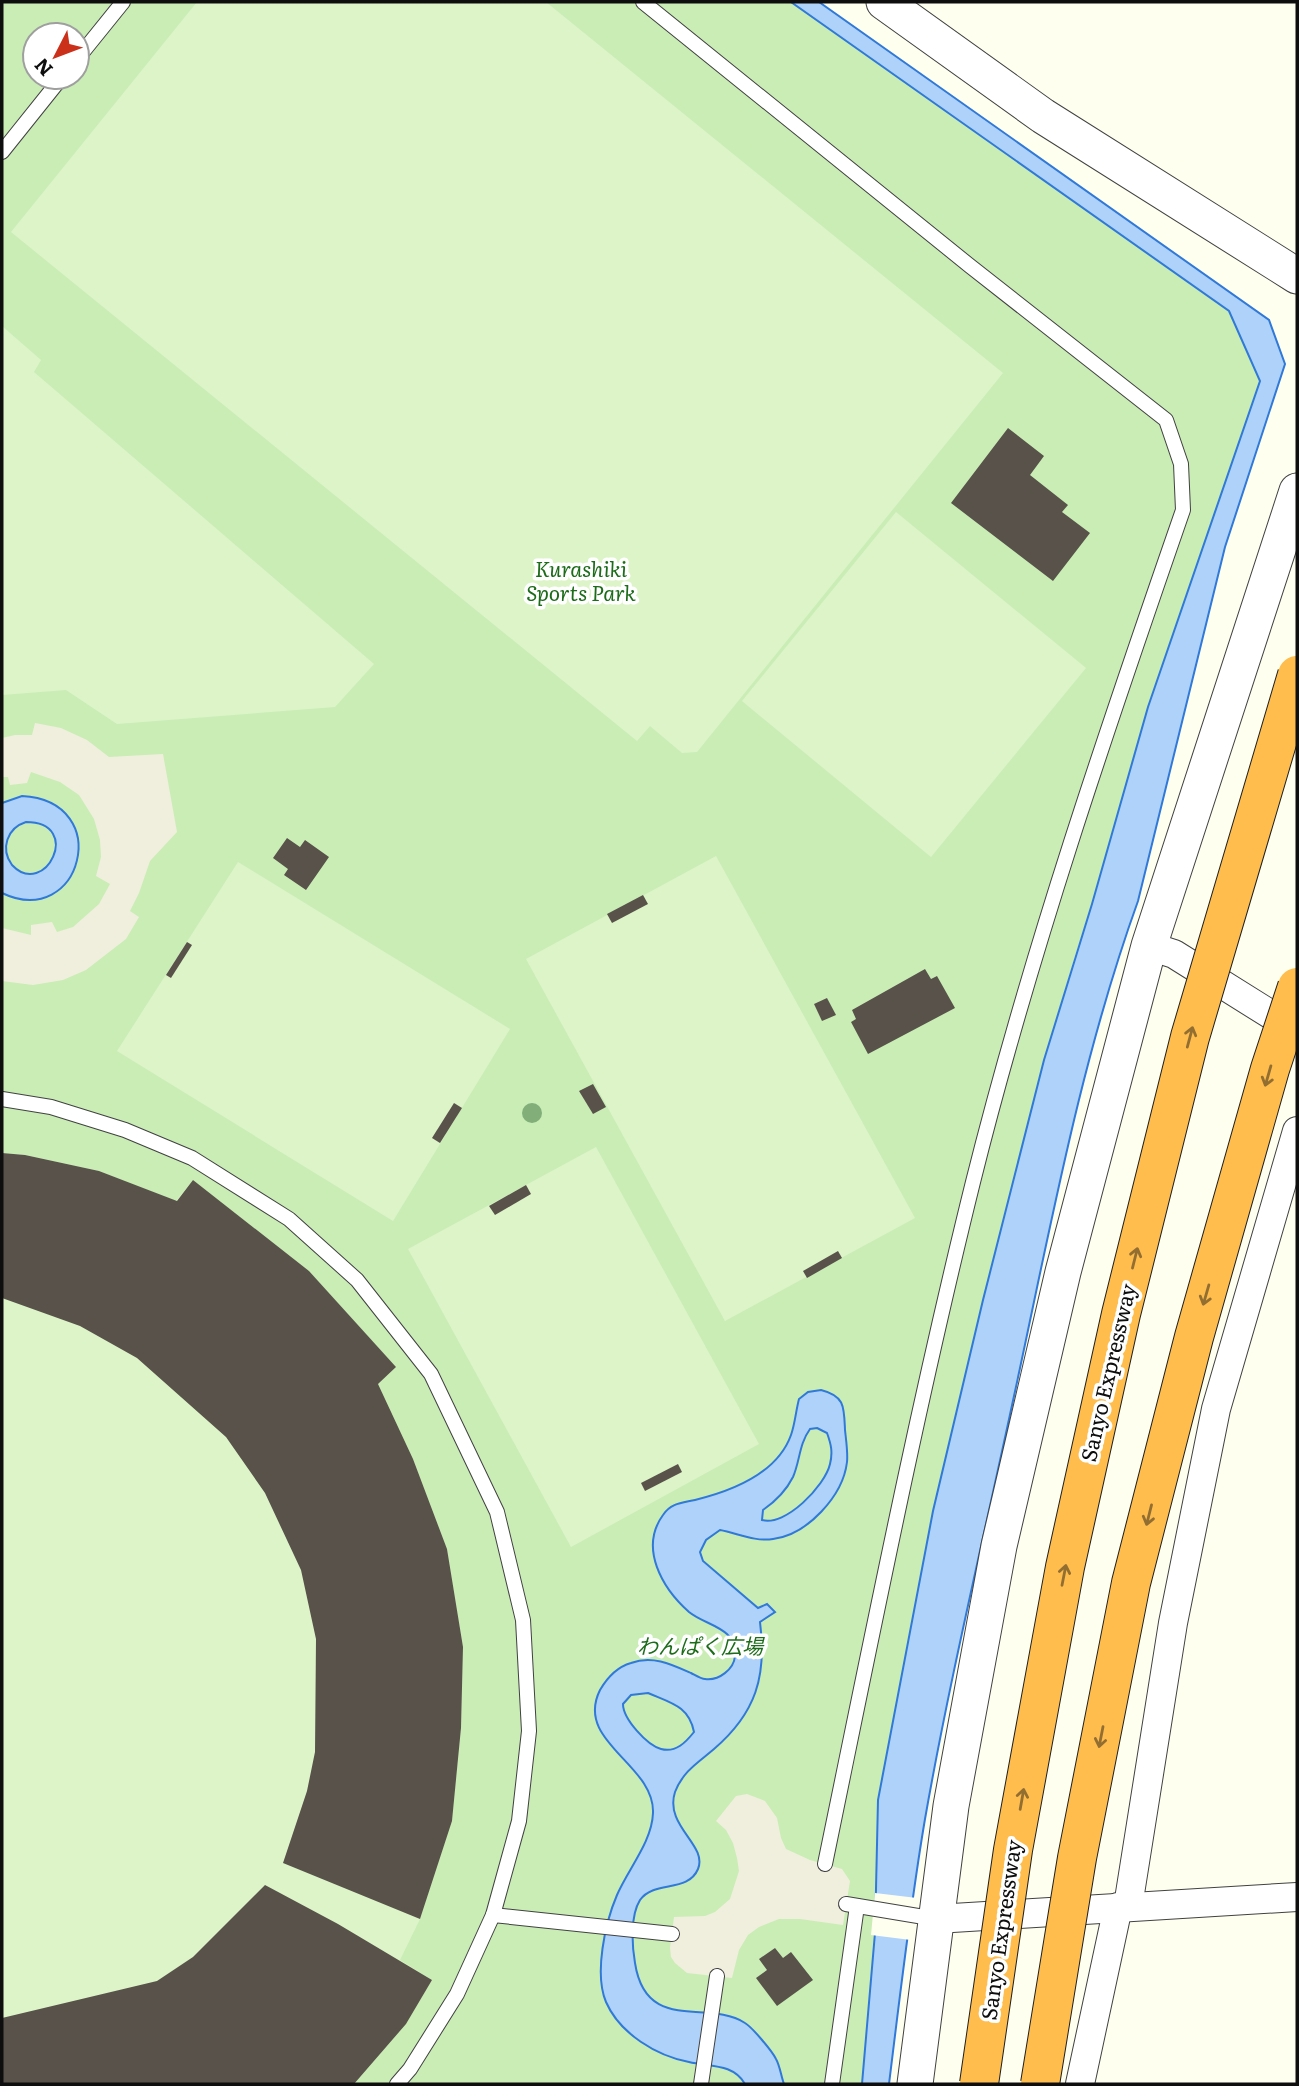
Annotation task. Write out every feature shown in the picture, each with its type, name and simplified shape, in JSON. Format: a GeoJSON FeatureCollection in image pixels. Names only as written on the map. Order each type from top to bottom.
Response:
{"type":"FeatureCollection","features":[{"type":"Feature","properties":{"kind":"highway","name":"Sanyo Expressway"},"geometry":{"type":"LineString","coordinates":[[979,2084],[1013,1850],[1058,1608],[1121,1314],[1190,1037],[1297,675]]}},
{"type":"Feature","properties":{"kind":"highway"},"geometry":{"type":"LineString","coordinates":[[1040,2084],[1077,1858],[1131,1583],[1198,1324],[1270,1069],[1297,988]]}},
{"type":"Feature","properties":{"kind":"street"},"geometry":{"type":"LineString","coordinates":[[884,2],[1043,116],[1297,276]]}},
{"type":"Feature","properties":{"kind":"street"},"geometry":{"type":"LineString","coordinates":[[915,2084],[925,1917],[951,1806],[999,1546],[1063,1272],[1149,946],[1297,491]]}},
{"type":"Feature","properties":{"kind":"street"},"geometry":{"type":"LineString","coordinates":[[1149,946],[1174,954],[1297,1031]]}},
{"type":"Feature","properties":{"kind":"street"},"geometry":{"type":"LineString","coordinates":[[1080,2084],[1123,1907],[1173,1623],[1216,1409],[1297,1131]]}},
{"type":"Feature","properties":{"kind":"street"},"geometry":{"type":"LineString","coordinates":[[925,1917],[965,1919],[1297,1897]]}},
{"type":"Feature","properties":{"kind":"lane"},"geometry":{"type":"LineString","coordinates":[[91,42],[123,2]]}},
{"type":"Feature","properties":{"kind":"lane"},"geometry":{"type":"LineString","coordinates":[[643,2],[1166,420],[1181,464],[1183,510],[1046,915],[973,1182],[901,1494],[825,1864]]}},
{"type":"Feature","properties":{"kind":"lane"},"geometry":{"type":"LineString","coordinates":[[2,152],[51,91]]}},
{"type":"Feature","properties":{"kind":"lane"},"geometry":{"type":"LineString","coordinates":[[2,1100],[51,1107],[125,1130],[191,1158],[278,1213],[357,1280],[431,1374],[497,1512],[523,1620],[529,1731],[519,1821],[493,1914],[457,1994],[410,2069],[397,2084]]}},
{"type":"Feature","properties":{"kind":"lane"},"geometry":{"type":"LineString","coordinates":[[832,2084],[851,1905],[925,1917]]}},
{"type":"Feature","properties":{"kind":"lane"},"geometry":{"type":"LineString","coordinates":[[493,1914],[672,1934]]}},
{"type":"Feature","properties":{"kind":"lane"},"geometry":{"type":"LineString","coordinates":[[702,2079],[717,1976]]}},
{"type":"Feature","properties":{"kind":"green space","name":"Kurashiki Sports Park"},"geometry":{"type":"Polygon","coordinates":[[[2,2],[791,2],[1230,311],[1260,381],[1044,1060],[933,1511],[878,1800],[875,1933],[862,2084],[2,2084],[2,2]]]}},
{"type":"Feature","properties":{"kind":"green space"},"geometry":{"type":"Polygon","coordinates":[[[197,2],[546,2],[1003,373],[697,752],[682,753],[650,726],[637,741],[11,232],[197,2]]]}},
{"type":"Feature","properties":{"kind":"green space"},"geometry":{"type":"Polygon","coordinates":[[[2,326],[41,360],[34,372],[374,664],[335,707],[117,724],[66,690],[2,695],[2,326]]]}},
{"type":"Feature","properties":{"kind":"green space"},"geometry":{"type":"Polygon","coordinates":[[[896,512],[1086,668],[931,857],[742,701],[896,512]]]}},
{"type":"Feature","properties":{"kind":"green space"},"geometry":{"type":"Polygon","coordinates":[[[716,856],[915,1218],[725,1321],[526,959],[716,856]]]}},
{"type":"Feature","properties":{"kind":"green space"},"geometry":{"type":"Polygon","coordinates":[[[238,862],[510,1029],[393,1221],[117,1051],[238,862]]]}},
{"type":"Feature","properties":{"kind":"green space"},"geometry":{"type":"Polygon","coordinates":[[[596,1147],[759,1444],[571,1547],[408,1249],[596,1147]]]}},
{"type":"Feature","properties":{"kind":"green space"},"geometry":{"type":"Polygon","coordinates":[[[2,1153],[25,1155],[99,1171],[176,1201],[193,1180],[309,1271],[396,1367],[378,1384],[413,1459],[447,1549],[463,1647],[461,1728],[452,1821],[420,1919],[400,1960],[432,1980],[406,2024],[354,2084],[2,2084],[2,1153]]]}},
{"type":"Feature","properties":{"kind":"shaded area"},"geometry":{"type":"Polygon","coordinates":[[[35,723],[61,728],[87,740],[109,757],[163,754],[177,832],[150,861],[130,911],[139,917],[126,939],[86,970],[63,980],[33,985],[2,981],[2,928],[31,935],[31,925],[52,922],[57,932],[73,927],[99,904],[110,884],[96,876],[101,857],[100,840],[94,819],[79,795],[60,782],[31,772],[27,783],[10,785],[8,777],[2,777],[2,738],[32,735],[35,723]]]}},
{"type":"Feature","properties":{"kind":"shaded area"},"geometry":{"type":"Polygon","coordinates":[[[747,1794],[765,1801],[777,1818],[786,1849],[810,1860],[842,1869],[850,1881],[843,1925],[779,1919],[748,1935],[739,1950],[732,1978],[687,1973],[671,1957],[674,1917],[705,1916],[715,1912],[730,1899],[739,1871],[737,1858],[726,1830],[716,1821],[736,1796],[747,1794]]]}},
{"type":"Feature","properties":{"kind":"water"},"geometry":{"type":"Polygon","coordinates":[[[791,2],[819,2],[1269,320],[1285,364],[1225,547],[1138,901],[1099,1023],[1068,1147],[935,1766],[915,1885],[889,2084],[862,2084],[875,1933],[878,1800],[933,1511],[1044,1060],[1148,707],[1260,381],[1229,311],[791,2]]]}},
{"type":"Feature","properties":{"kind":"water"},"geometry":{"type":"Polygon","coordinates":[[[22,796],[51,803],[70,819],[78,839],[77,861],[68,880],[52,895],[29,900],[2,893],[2,803],[22,796]],[[26,822],[14,829],[7,840],[8,859],[24,873],[36,873],[46,867],[53,857],[56,845],[53,834],[43,825],[26,822]]]}},
{"type":"Feature","properties":{"kind":"water"},"geometry":{"type":"Polygon","coordinates":[[[808,1392],[829,1392],[842,1404],[847,1454],[844,1475],[839,1488],[821,1512],[798,1530],[786,1536],[766,1540],[720,1530],[706,1540],[700,1552],[703,1561],[758,1608],[767,1604],[775,1612],[760,1622],[760,1676],[749,1707],[728,1735],[687,1773],[675,1792],[675,1815],[697,1852],[698,1869],[687,1881],[646,1894],[640,1900],[633,1922],[635,1963],[641,1985],[652,1999],[665,2007],[680,2011],[730,2016],[745,2023],[774,2055],[784,2084],[745,2084],[734,2072],[727,2069],[677,2059],[652,2049],[620,2024],[606,2002],[601,1977],[602,1948],[617,1895],[639,1855],[652,1824],[653,1813],[650,1796],[642,1780],[606,1739],[598,1724],[595,1708],[600,1690],[606,1681],[617,1670],[631,1663],[646,1660],[661,1662],[705,1679],[720,1676],[729,1670],[735,1656],[731,1639],[719,1628],[689,1612],[663,1579],[654,1554],[656,1528],[666,1511],[673,1506],[724,1492],[752,1479],[764,1470],[784,1449],[792,1431],[799,1399],[808,1392]],[[817,1428],[810,1429],[806,1435],[793,1477],[780,1495],[763,1510],[762,1520],[771,1521],[792,1511],[803,1503],[827,1473],[831,1460],[830,1444],[827,1433],[817,1428]],[[648,1693],[631,1695],[623,1704],[627,1717],[637,1731],[655,1747],[666,1750],[680,1746],[694,1732],[688,1716],[678,1706],[648,1693]]]}},
{"type":"Feature","properties":{"kind":"pier"},"geometry":{"type":"Polygon","coordinates":[[[875,1893],[917,1898],[911,1940],[871,1935],[875,1893]]]}},
{"type":"Feature","properties":{"kind":"building"},"geometry":{"type":"Polygon","coordinates":[[[1008,428],[1044,456],[1030,475],[1068,505],[1062,512],[1090,533],[1053,581],[951,503],[1008,428]]]}},
{"type":"Feature","properties":{"kind":"building"},"geometry":{"type":"Polygon","coordinates":[[[287,838],[300,847],[305,840],[329,857],[306,890],[284,875],[288,869],[273,858],[287,838]]]}},
{"type":"Feature","properties":{"kind":"building"},"geometry":{"type":"Polygon","coordinates":[[[643,895],[648,904],[612,923],[607,914],[643,895]]]}},
{"type":"Feature","properties":{"kind":"building"},"geometry":{"type":"Polygon","coordinates":[[[187,942],[192,945],[171,978],[166,975],[187,942]]]}},
{"type":"Feature","properties":{"kind":"building"},"geometry":{"type":"Polygon","coordinates":[[[925,969],[931,979],[937,976],[955,1008],[868,1054],[851,1022],[856,1019],[852,1010],[925,969]]]}},
{"type":"Feature","properties":{"kind":"building"},"geometry":{"type":"Polygon","coordinates":[[[827,998],[836,1015],[822,1021],[814,1004],[827,998]]]}},
{"type":"Feature","properties":{"kind":"building"},"geometry":{"type":"Polygon","coordinates":[[[593,1084],[606,1107],[593,1114],[579,1091],[593,1084]]]}},
{"type":"Feature","properties":{"kind":"building"},"geometry":{"type":"Polygon","coordinates":[[[454,1103],[462,1108],[440,1143],[432,1138],[454,1103]]]}},
{"type":"Feature","properties":{"kind":"building"},"geometry":{"type":"Polygon","coordinates":[[[2,1153],[25,1155],[99,1171],[177,1201],[193,1180],[309,1271],[396,1367],[378,1384],[413,1459],[447,1549],[463,1647],[461,1728],[452,1821],[420,1919],[283,1863],[307,1791],[315,1752],[316,1639],[301,1570],[265,1493],[226,1437],[137,1358],[80,1326],[2,1298],[2,1153]]]}},
{"type":"Feature","properties":{"kind":"building"},"geometry":{"type":"Polygon","coordinates":[[[526,1185],[531,1194],[495,1215],[489,1206],[526,1185]]]}},
{"type":"Feature","properties":{"kind":"building"},"geometry":{"type":"Polygon","coordinates":[[[838,1251],[842,1258],[807,1278],[803,1271],[838,1251]]]}},
{"type":"Feature","properties":{"kind":"building"},"geometry":{"type":"Polygon","coordinates":[[[678,1464],[682,1472],[645,1491],[641,1483],[678,1464]]]}},
{"type":"Feature","properties":{"kind":"building"},"geometry":{"type":"Polygon","coordinates":[[[265,1885],[338,1924],[432,1980],[406,2024],[354,2084],[2,2084],[2,2018],[157,1981],[193,1957],[265,1885]]]}},
{"type":"Feature","properties":{"kind":"building"},"geometry":{"type":"Polygon","coordinates":[[[775,1948],[783,1958],[791,1952],[813,1980],[777,2006],[756,1978],[767,1970],[759,1959],[775,1948]]]}},
{"type":"Feature","properties":{"kind":"park label","name":"わんぱく広場"},"geometry":{"type":"Point","coordinates":[700,1647]}}]}
